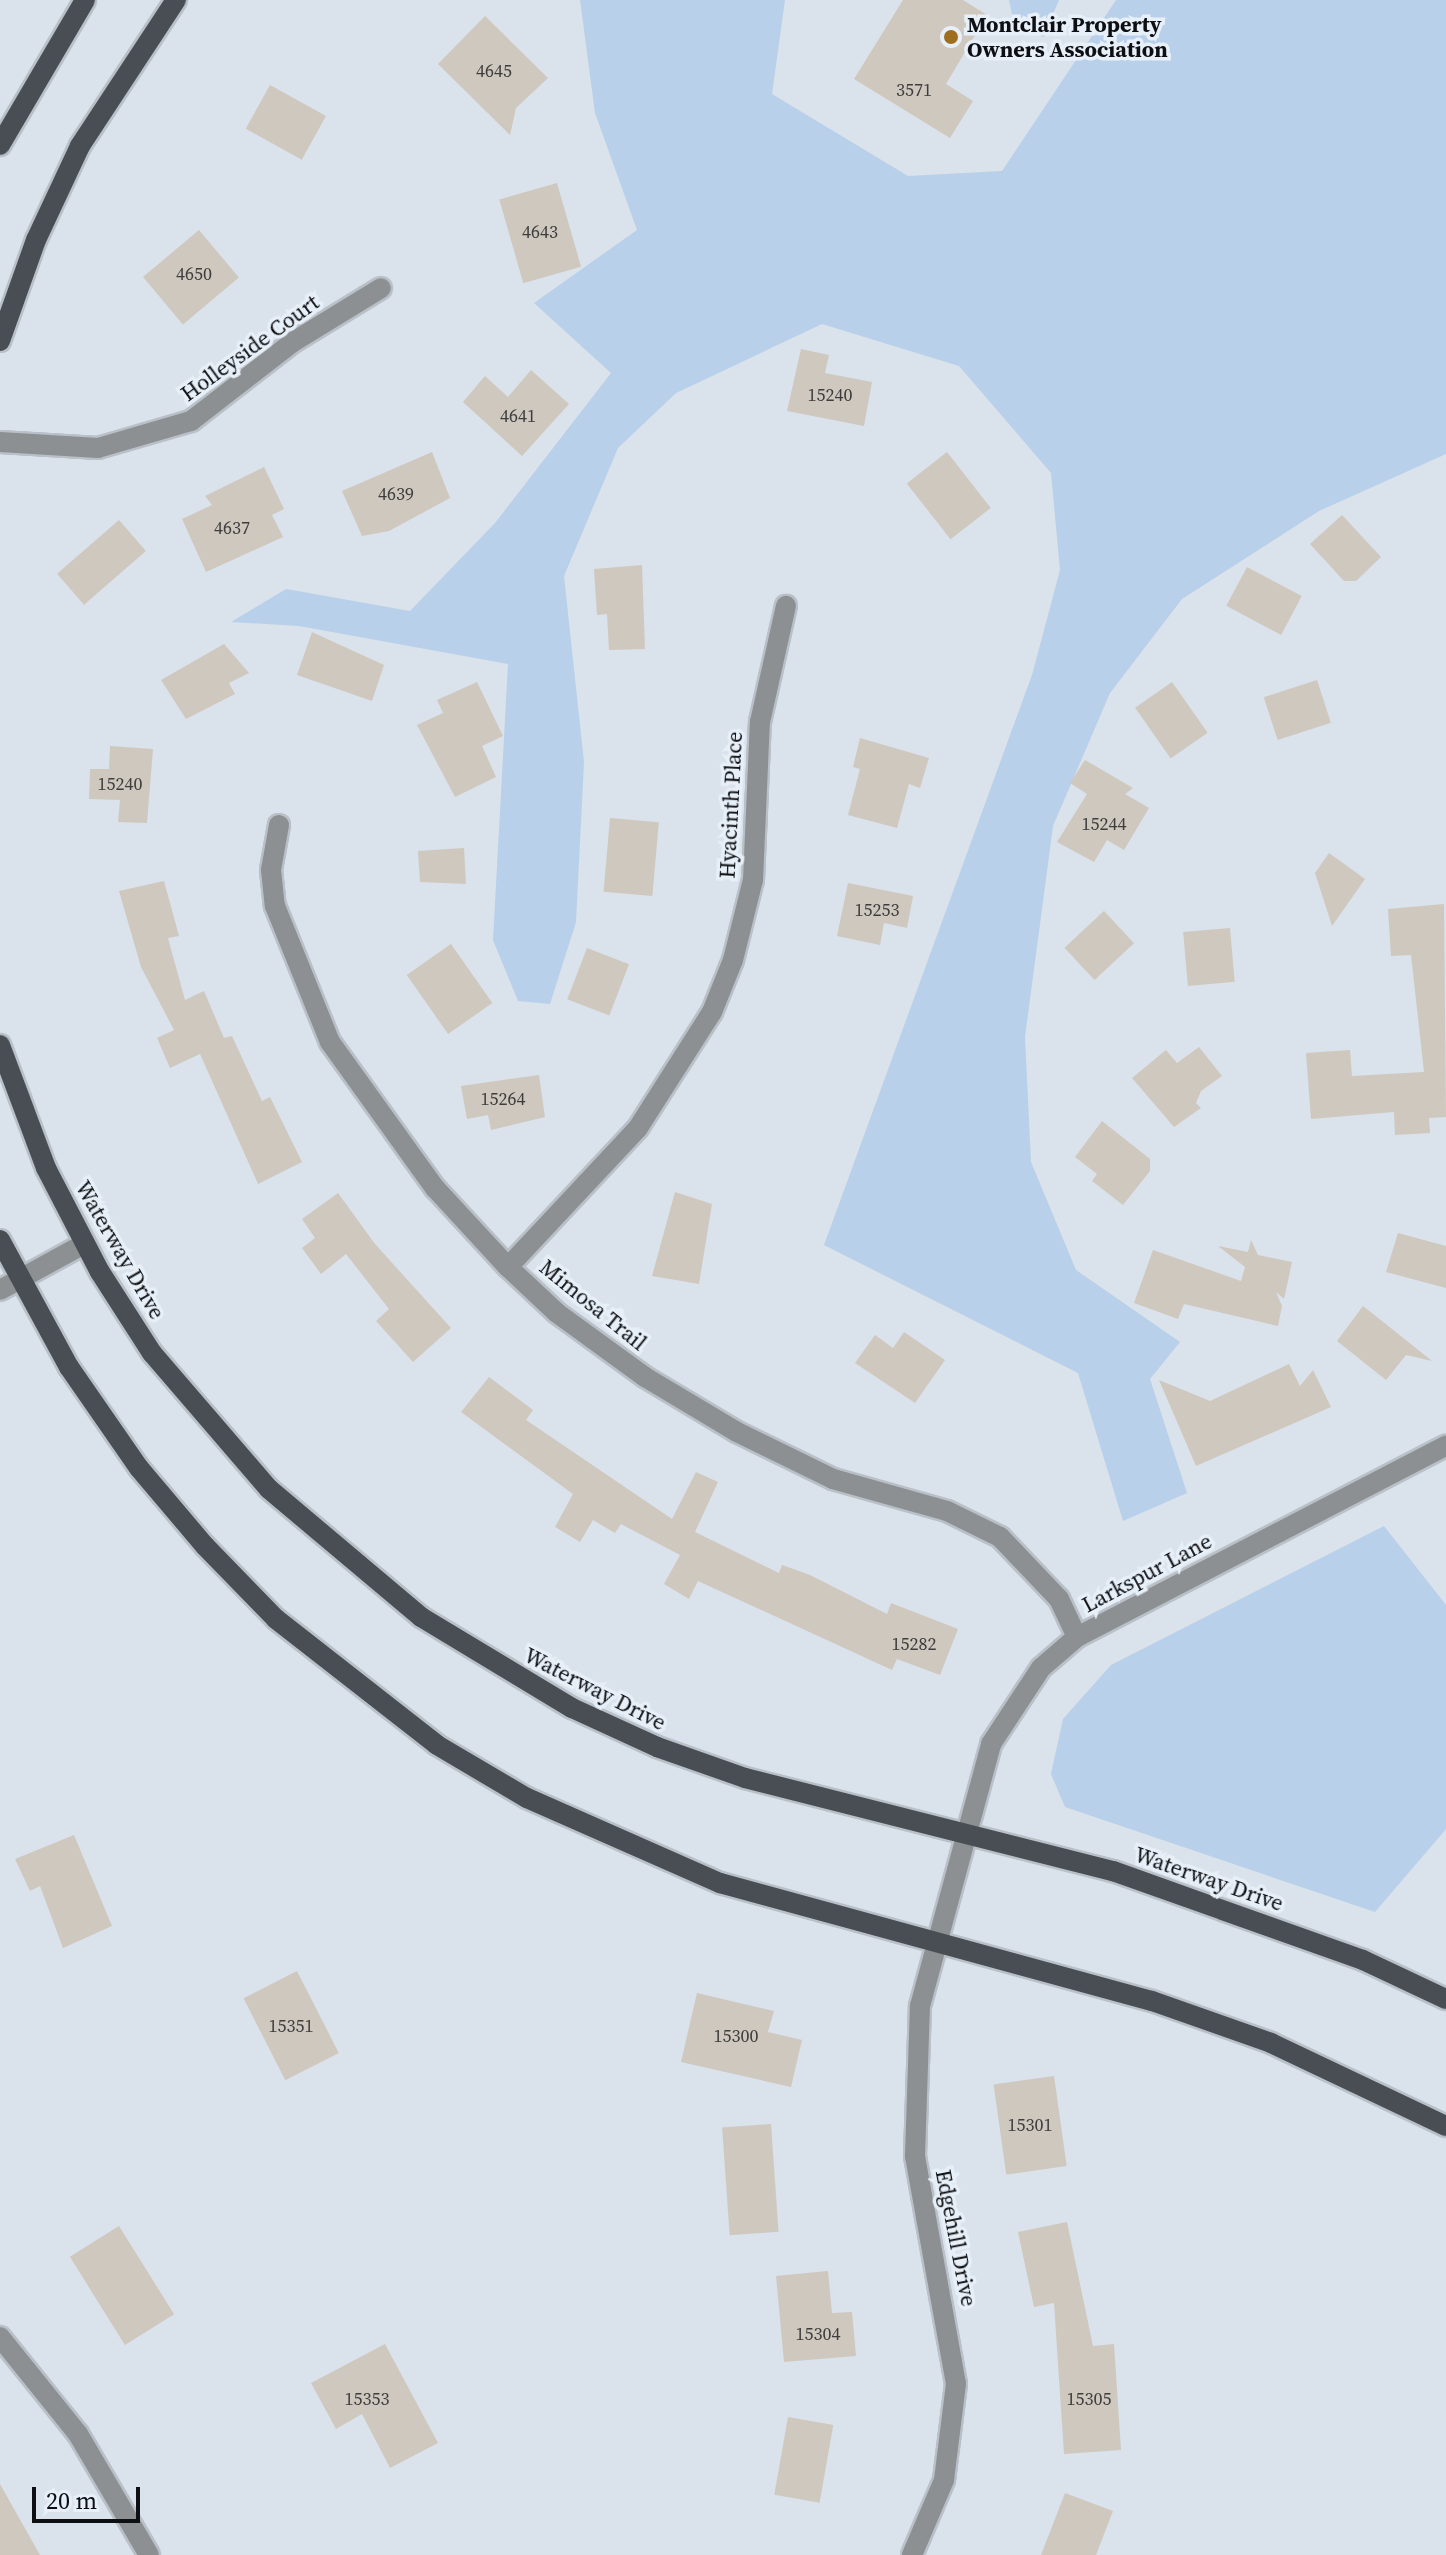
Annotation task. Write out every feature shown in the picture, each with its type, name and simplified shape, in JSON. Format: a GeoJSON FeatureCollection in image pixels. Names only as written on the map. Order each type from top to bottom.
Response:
{"type":"FeatureCollection","features":[{"type":"Feature","properties":{"kind":"main road"},"geometry":{"type":"LineString","coordinates":[[0,145],[85,0]]}},
{"type":"Feature","properties":{"kind":"main road"},"geometry":{"type":"LineString","coordinates":[[0,341],[36,240],[80,146],[176,0]]}},
{"type":"Feature","properties":{"kind":"main road","name":"Waterway Drive"},"geometry":{"type":"LineString","coordinates":[[0,1045],[46,1168],[84,1244],[152,1353],[201,1415],[269,1489],[421,1617],[572,1708],[657,1747],[745,1778],[965,1833],[1225,1908],[1446,1999]]}},
{"type":"Feature","properties":{"kind":"main road"},"geometry":{"type":"LineString","coordinates":[[0,1240],[19,1280],[69,1367],[157,1490],[276,1619],[370,1698],[527,1798],[622,1844],[720,1883],[1152,2001],[1271,2043],[1446,2126]]}},
{"type":"Feature","properties":{"kind":"street","name":"Holleyside Court"},"geometry":{"type":"LineString","coordinates":[[0,442],[98,448],[191,421],[293,342],[381,288]]}},
{"type":"Feature","properties":{"kind":"street","name":"Hyacinth Place"},"geometry":{"type":"LineString","coordinates":[[508,1267],[638,1128],[679,1073],[718,999],[753,880],[761,710],[786,606]]}},
{"type":"Feature","properties":{"kind":"street","name":"Mimosa Trail"},"geometry":{"type":"LineString","coordinates":[[279,825],[271,870],[275,906],[330,1042],[426,1177],[508,1267],[620,1359],[737,1432],[833,1479],[947,1511],[1000,1537],[1059,1599],[1077,1637]]}},
{"type":"Feature","properties":{"kind":"street"},"geometry":{"type":"LineString","coordinates":[[0,1290],[84,1244]]}},
{"type":"Feature","properties":{"kind":"street","name":"Larkspur Lane"},"geometry":{"type":"LineString","coordinates":[[965,1833],[991,1744],[1012,1704],[1077,1637],[1446,1446]]}},
{"type":"Feature","properties":{"kind":"street","name":"Edgehill Drive"},"geometry":{"type":"LineString","coordinates":[[912,2555],[944,2480],[955,2398],[950,2330],[915,2156],[920,2006],[965,1833]]}},
{"type":"Feature","properties":{"kind":"street"},"geometry":{"type":"LineString","coordinates":[[0,2337],[78,2434],[149,2555]]}},
{"type":"Feature","properties":{"kind":"shaded area"},"geometry":{"type":"Polygon","coordinates":[[[580,0],[785,0],[772,94],[908,176],[1002,171],[1116,0],[1446,0],[1446,454],[1319,511],[1182,599],[1110,693],[1053,826],[1025,1037],[1031,1162],[1076,1270],[1180,1342],[1150,1379],[1187,1493],[1123,1521],[1078,1373],[824,1245],[1032,675],[1060,570],[1051,473],[959,366],[822,324],[676,393],[618,448],[564,576],[584,762],[576,922],[550,1004],[518,1001],[493,940],[508,664],[299,626],[231,622],[286,589],[410,611],[495,523],[611,373],[534,303],[637,230],[595,113],[580,0]]]}},
{"type":"Feature","properties":{"kind":"shaded area"},"geometry":{"type":"Polygon","coordinates":[[[1009,0],[1059,0],[1043,37],[1013,19],[1009,0]]]}},
{"type":"Feature","properties":{"kind":"shaded area"},"geometry":{"type":"Polygon","coordinates":[[[1384,1526],[1446,1605],[1446,1829],[1375,1912],[1065,1807],[1051,1774],[1063,1719],[1111,1665],[1384,1526]]]}},
{"type":"Feature","properties":{"kind":"building"},"geometry":{"type":"Polygon","coordinates":[[[903,0],[963,0],[987,15],[946,84],[973,101],[950,138],[854,79],[903,0]]]}},
{"type":"Feature","properties":{"kind":"building"},"geometry":{"type":"Polygon","coordinates":[[[485,16],[548,78],[516,108],[510,135],[438,64],[485,16]]]}},
{"type":"Feature","properties":{"kind":"building"},"geometry":{"type":"Polygon","coordinates":[[[270,85],[326,116],[302,160],[246,129],[270,85]]]}},
{"type":"Feature","properties":{"kind":"building"},"geometry":{"type":"Polygon","coordinates":[[[557,183],[581,267],[523,283],[499,200],[557,183]]]}},
{"type":"Feature","properties":{"kind":"building"},"geometry":{"type":"Polygon","coordinates":[[[199,230],[239,277],[183,324],[143,277],[199,230]]]}},
{"type":"Feature","properties":{"kind":"building"},"geometry":{"type":"Polygon","coordinates":[[[801,349],[829,355],[825,373],[872,382],[864,426],[787,411],[801,349]]]}},
{"type":"Feature","properties":{"kind":"building"},"geometry":{"type":"Polygon","coordinates":[[[531,370],[569,404],[522,456],[463,402],[485,376],[508,397],[531,370]]]}},
{"type":"Feature","properties":{"kind":"building"},"geometry":{"type":"Polygon","coordinates":[[[432,452],[450,498],[389,531],[362,536],[342,491],[432,452]]]}},
{"type":"Feature","properties":{"kind":"building"},"geometry":{"type":"Polygon","coordinates":[[[947,452],[991,508],[951,539],[907,483],[947,452]]]}},
{"type":"Feature","properties":{"kind":"building"},"geometry":{"type":"Polygon","coordinates":[[[264,467],[284,509],[272,515],[283,537],[206,572],[182,519],[212,505],[205,496],[264,467]]]}},
{"type":"Feature","properties":{"kind":"building"},"geometry":{"type":"Polygon","coordinates":[[[1342,515],[1381,557],[1356,581],[1344,581],[1310,544],[1342,515]]]}},
{"type":"Feature","properties":{"kind":"building"},"geometry":{"type":"Polygon","coordinates":[[[119,520],[146,551],[84,605],[57,574],[119,520]]]}},
{"type":"Feature","properties":{"kind":"building"},"geometry":{"type":"Polygon","coordinates":[[[642,565],[645,649],[609,650],[607,614],[597,615],[594,569],[642,565]]]}},
{"type":"Feature","properties":{"kind":"building"},"geometry":{"type":"Polygon","coordinates":[[[1247,567],[1302,596],[1281,635],[1226,606],[1247,567]]]}},
{"type":"Feature","properties":{"kind":"building"},"geometry":{"type":"Polygon","coordinates":[[[312,632],[384,665],[372,701],[297,675],[312,632]]]}},
{"type":"Feature","properties":{"kind":"building"},"geometry":{"type":"Polygon","coordinates":[[[224,644],[249,673],[229,683],[235,694],[186,719],[161,680],[224,644]]]}},
{"type":"Feature","properties":{"kind":"building"},"geometry":{"type":"Polygon","coordinates":[[[1317,680],[1331,723],[1278,740],[1264,697],[1317,680]]]}},
{"type":"Feature","properties":{"kind":"building"},"geometry":{"type":"Polygon","coordinates":[[[477,682],[503,736],[482,746],[496,777],[455,797],[417,725],[443,713],[437,700],[477,682]]]}},
{"type":"Feature","properties":{"kind":"building"},"geometry":{"type":"Polygon","coordinates":[[[1172,682],[1208,733],[1171,759],[1135,708],[1172,682]]]}},
{"type":"Feature","properties":{"kind":"building"},"geometry":{"type":"Polygon","coordinates":[[[860,738],[929,758],[920,788],[909,784],[897,828],[848,815],[860,769],[853,767],[860,738]]]}},
{"type":"Feature","properties":{"kind":"building"},"geometry":{"type":"Polygon","coordinates":[[[110,746],[153,749],[147,823],[118,822],[120,800],[89,799],[90,769],[109,769],[110,746]]]}},
{"type":"Feature","properties":{"kind":"building"},"geometry":{"type":"Polygon","coordinates":[[[1085,760],[1133,788],[1125,794],[1149,808],[1124,850],[1107,840],[1094,862],[1057,842],[1087,794],[1070,783],[1085,760]]]}},
{"type":"Feature","properties":{"kind":"building"},"geometry":{"type":"Polygon","coordinates":[[[610,818],[659,822],[652,896],[604,892],[610,818]]]}},
{"type":"Feature","properties":{"kind":"building"},"geometry":{"type":"Polygon","coordinates":[[[464,848],[466,884],[420,882],[418,851],[464,848]]]}},
{"type":"Feature","properties":{"kind":"building"},"geometry":{"type":"Polygon","coordinates":[[[1329,853],[1365,879],[1332,926],[1315,873],[1329,853]]]}},
{"type":"Feature","properties":{"kind":"building"},"geometry":{"type":"Polygon","coordinates":[[[164,881],[179,936],[168,938],[185,1000],[204,991],[224,1038],[232,1036],[262,1101],[270,1097],[302,1162],[258,1184],[200,1054],[170,1068],[157,1038],[174,1030],[141,967],[119,891],[164,881]]]}},
{"type":"Feature","properties":{"kind":"building"},"geometry":{"type":"Polygon","coordinates":[[[848,883],[913,896],[907,928],[884,923],[880,945],[837,936],[848,883]]]}},
{"type":"Feature","properties":{"kind":"building"},"geometry":{"type":"Polygon","coordinates":[[[1444,904],[1446,1117],[1429,1118],[1430,1133],[1395,1135],[1394,1112],[1311,1119],[1306,1053],[1350,1050],[1352,1076],[1424,1072],[1411,955],[1391,956],[1388,909],[1444,904]]]}},
{"type":"Feature","properties":{"kind":"building"},"geometry":{"type":"Polygon","coordinates":[[[1104,911],[1134,943],[1095,980],[1065,948],[1104,911]]]}},
{"type":"Feature","properties":{"kind":"building"},"geometry":{"type":"Polygon","coordinates":[[[1230,928],[1235,982],[1188,986],[1183,932],[1230,928]]]}},
{"type":"Feature","properties":{"kind":"building"},"geometry":{"type":"Polygon","coordinates":[[[451,944],[492,1003],[448,1034],[407,975],[451,944]]]}},
{"type":"Feature","properties":{"kind":"building"},"geometry":{"type":"Polygon","coordinates":[[[587,948],[629,964],[609,1015],[567,999],[587,948]]]}},
{"type":"Feature","properties":{"kind":"building"},"geometry":{"type":"Polygon","coordinates":[[[1199,1047],[1222,1076],[1201,1091],[1196,1103],[1201,1108],[1174,1127],[1132,1078],[1166,1050],[1177,1063],[1199,1047]]]}},
{"type":"Feature","properties":{"kind":"building"},"geometry":{"type":"Polygon","coordinates":[[[539,1075],[545,1117],[491,1130],[488,1115],[467,1119],[461,1086],[539,1075]]]}},
{"type":"Feature","properties":{"kind":"building"},"geometry":{"type":"Polygon","coordinates":[[[1102,1121],[1150,1159],[1150,1171],[1123,1205],[1092,1181],[1097,1174],[1075,1157],[1102,1121]]]}},
{"type":"Feature","properties":{"kind":"building"},"geometry":{"type":"Polygon","coordinates":[[[675,1192],[712,1204],[699,1284],[652,1276],[675,1192]]]}},
{"type":"Feature","properties":{"kind":"building"},"geometry":{"type":"Polygon","coordinates":[[[338,1193],[375,1244],[451,1328],[413,1362],[376,1321],[389,1309],[346,1254],[321,1274],[302,1248],[315,1238],[302,1219],[338,1193]]]}},
{"type":"Feature","properties":{"kind":"building"},"geometry":{"type":"Polygon","coordinates":[[[1398,1233],[1446,1246],[1446,1288],[1386,1272],[1398,1233]]]}},
{"type":"Feature","properties":{"kind":"building"},"geometry":{"type":"Polygon","coordinates":[[[1251,1240],[1258,1255],[1292,1262],[1284,1299],[1276,1292],[1282,1306],[1278,1326],[1184,1304],[1178,1319],[1134,1303],[1153,1250],[1241,1281],[1245,1267],[1218,1246],[1248,1252],[1251,1240]]]}},
{"type":"Feature","properties":{"kind":"building"},"geometry":{"type":"Polygon","coordinates":[[[1363,1306],[1432,1361],[1406,1355],[1386,1380],[1337,1341],[1363,1306]]]}},
{"type":"Feature","properties":{"kind":"building"},"geometry":{"type":"Polygon","coordinates":[[[904,1332],[945,1360],[915,1403],[855,1363],[875,1335],[893,1348],[904,1332]]]}},
{"type":"Feature","properties":{"kind":"building"},"geometry":{"type":"Polygon","coordinates":[[[1289,1364],[1300,1386],[1313,1370],[1331,1407],[1196,1466],[1159,1380],[1210,1401],[1289,1364]]]}},
{"type":"Feature","properties":{"kind":"building"},"geometry":{"type":"Polygon","coordinates":[[[489,1377],[533,1410],[526,1420],[672,1519],[696,1472],[718,1482],[695,1532],[779,1573],[782,1565],[810,1575],[887,1614],[891,1603],[958,1629],[940,1675],[897,1659],[892,1670],[698,1581],[689,1599],[664,1584],[680,1555],[621,1524],[615,1533],[593,1520],[580,1542],[555,1527],[573,1494],[461,1412],[489,1377]]]}},
{"type":"Feature","properties":{"kind":"building"},"geometry":{"type":"Polygon","coordinates":[[[74,1835],[112,1926],[63,1948],[40,1886],[30,1891],[15,1859],[74,1835]]]}},
{"type":"Feature","properties":{"kind":"building"},"geometry":{"type":"Polygon","coordinates":[[[297,1971],[339,2053],[285,2080],[244,1998],[297,1971]]]}},
{"type":"Feature","properties":{"kind":"building"},"geometry":{"type":"Polygon","coordinates":[[[697,1993],[774,2011],[768,2032],[802,2040],[791,2087],[681,2062],[697,1993]]]}},
{"type":"Feature","properties":{"kind":"building"},"geometry":{"type":"Polygon","coordinates":[[[1054,2076],[1067,2166],[1006,2175],[994,2084],[1054,2076]]]}},
{"type":"Feature","properties":{"kind":"building"},"geometry":{"type":"Polygon","coordinates":[[[771,2124],[779,2232],[730,2235],[722,2127],[771,2124]]]}},
{"type":"Feature","properties":{"kind":"building"},"geometry":{"type":"Polygon","coordinates":[[[1067,2222],[1093,2346],[1114,2344],[1121,2450],[1064,2454],[1054,2303],[1034,2307],[1018,2232],[1067,2222]]]}},
{"type":"Feature","properties":{"kind":"building"},"geometry":{"type":"Polygon","coordinates":[[[119,2226],[174,2314],[125,2345],[70,2257],[119,2226]]]}},
{"type":"Feature","properties":{"kind":"building"},"geometry":{"type":"Polygon","coordinates":[[[828,2271],[832,2313],[852,2312],[856,2356],[784,2362],[776,2276],[828,2271]]]}},
{"type":"Feature","properties":{"kind":"building"},"geometry":{"type":"Polygon","coordinates":[[[385,2344],[438,2443],[390,2468],[362,2414],[336,2429],[311,2383],[385,2344]]]}},
{"type":"Feature","properties":{"kind":"building"},"geometry":{"type":"Polygon","coordinates":[[[788,2417],[833,2425],[820,2503],[774,2495],[788,2417]]]}},
{"type":"Feature","properties":{"kind":"building"},"geometry":{"type":"Polygon","coordinates":[[[0,2484],[40,2555],[0,2555],[0,2484]]]}},
{"type":"Feature","properties":{"kind":"building"},"geometry":{"type":"Polygon","coordinates":[[[1065,2493],[1113,2511],[1096,2555],[1041,2555],[1065,2493]]]}},
{"type":"Feature","properties":{"kind":"place","name":"Montclair Property Owners Association"},"geometry":{"type":"Point","coordinates":[951,37]}}]}
